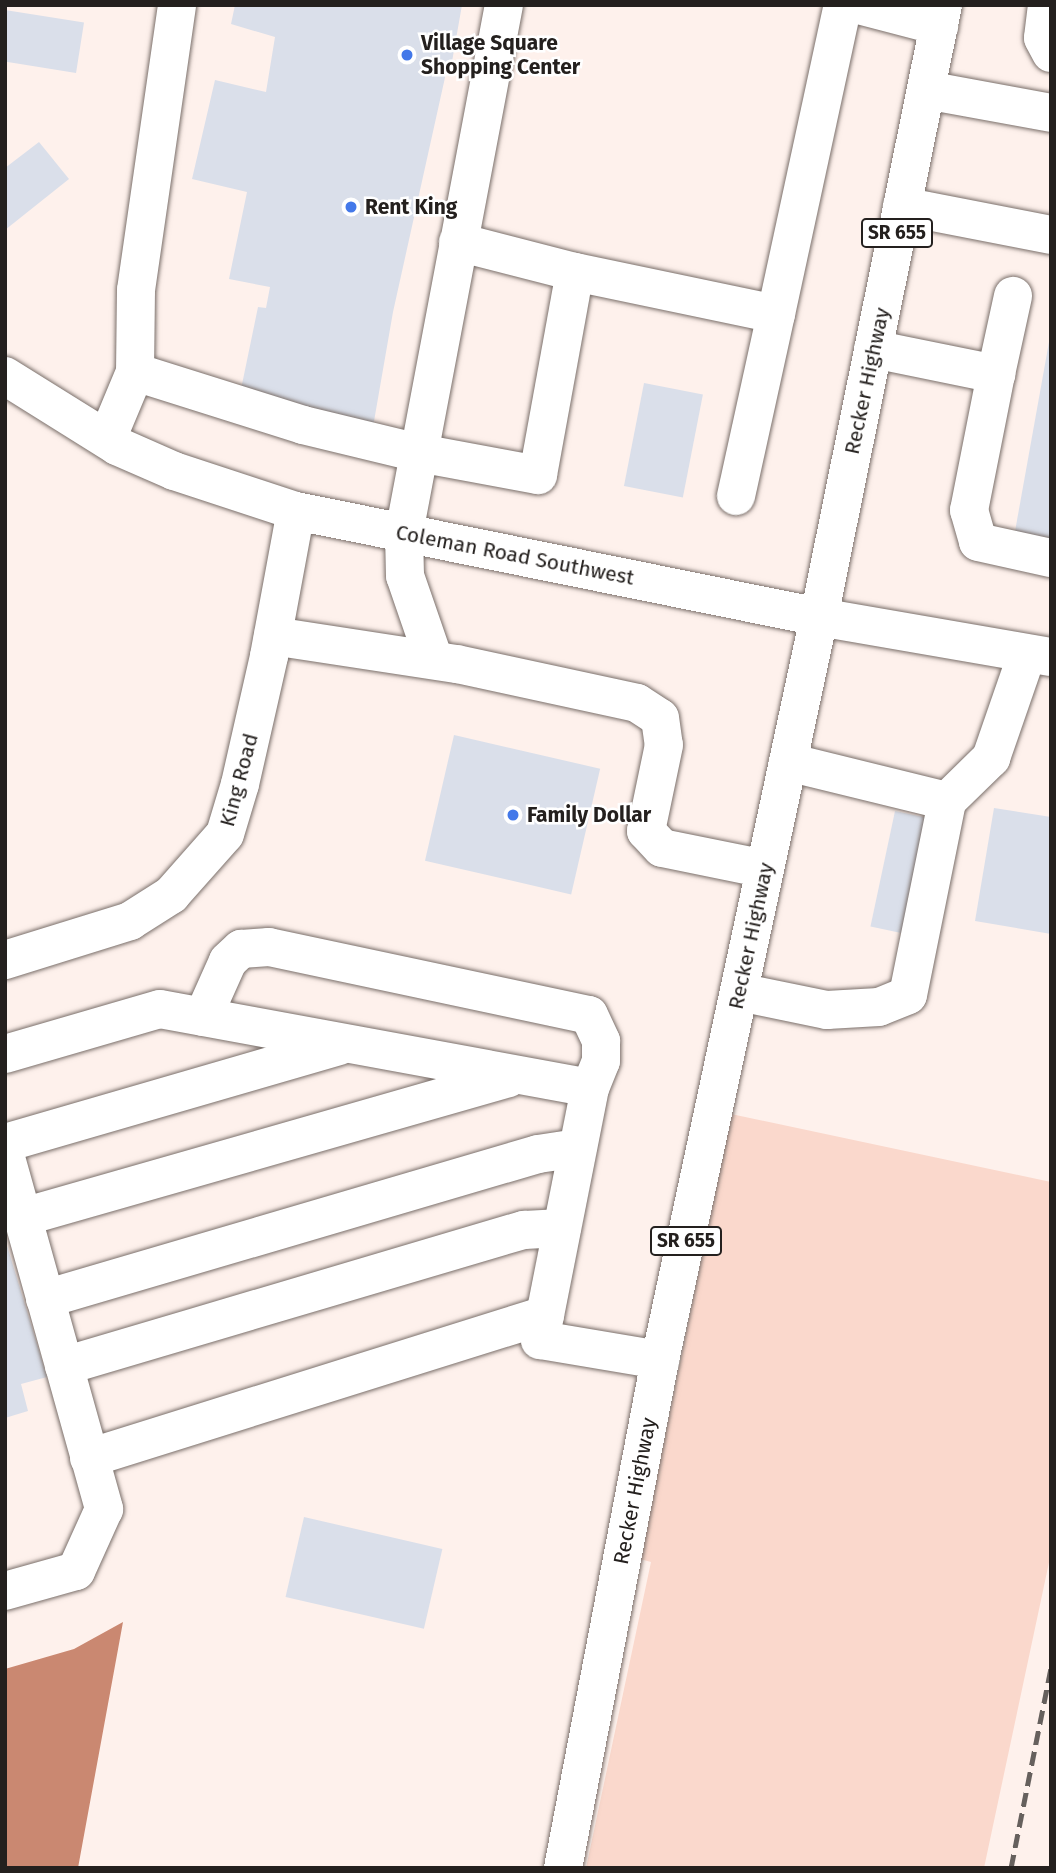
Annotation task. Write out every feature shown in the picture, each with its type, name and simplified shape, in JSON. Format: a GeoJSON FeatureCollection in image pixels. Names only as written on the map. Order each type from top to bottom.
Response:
{"type":"FeatureCollection","features":[{"type":"Feature","properties":{"kind":"main road"},"geometry":{"type":"LineString","coordinates":[[107,439],[135,372],[136,290],[177,5]]}},
{"type":"Feature","properties":{"kind":"main road"},"geometry":{"type":"LineString","coordinates":[[434,660],[405,576],[404,533],[505,5]]}},
{"type":"Feature","properties":{"kind":"main road"},"geometry":{"type":"LineString","coordinates":[[736,496],[843,5]]}},
{"type":"Feature","properties":{"kind":"main road"},"geometry":{"type":"LineString","coordinates":[[859,5],[941,15]]}},
{"type":"Feature","properties":{"kind":"main road"},"geometry":{"type":"LineString","coordinates":[[1047,5],[1043,38],[1051,53]]}},
{"type":"Feature","properties":{"kind":"main road","name":"Recker Highway"},"geometry":{"type":"LineString","coordinates":[[563,1868],[660,1360],[819,617],[941,15]]}},
{"type":"Feature","properties":{"kind":"main road"},"geometry":{"type":"LineString","coordinates":[[926,90],[1051,113]]}},
{"type":"Feature","properties":{"kind":"main road"},"geometry":{"type":"LineString","coordinates":[[902,206],[1051,234]]}},
{"type":"Feature","properties":{"kind":"main road"},"geometry":{"type":"LineString","coordinates":[[458,242],[575,272],[776,314]]}},
{"type":"Feature","properties":{"kind":"main road"},"geometry":{"type":"LineString","coordinates":[[135,372],[303,425],[419,453],[538,475],[575,272]]}},
{"type":"Feature","properties":{"kind":"main road"},"geometry":{"type":"LineString","coordinates":[[1013,296],[969,510],[978,542],[1051,558]]}},
{"type":"Feature","properties":{"kind":"main road"},"geometry":{"type":"LineString","coordinates":[[873,349],[996,373]]}},
{"type":"Feature","properties":{"kind":"main road","name":"Coleman Road Southwest"},"geometry":{"type":"LineString","coordinates":[[5,376],[107,439],[174,471],[296,511],[819,617],[1039,655]]}},
{"type":"Feature","properties":{"kind":"main road","name":"King Road"},"geometry":{"type":"LineString","coordinates":[[5,960],[130,921],[171,895],[225,834],[240,784],[273,636],[296,511]]}},
{"type":"Feature","properties":{"kind":"main road"},"geometry":{"type":"LineString","coordinates":[[273,636],[434,660],[637,703],[660,718],[664,745],[646,831],[662,848],[765,869]]}},
{"type":"Feature","properties":{"kind":"main road"},"geometry":{"type":"LineString","coordinates":[[739,992],[827,1010],[879,1007],[908,995],[947,801],[991,758],[1039,655]]}},
{"type":"Feature","properties":{"kind":"main road"},"geometry":{"type":"LineString","coordinates":[[788,762],[947,801]]}},
{"type":"Feature","properties":{"kind":"main road"},"geometry":{"type":"LineString","coordinates":[[203,1017],[228,961],[241,949],[269,947],[589,1015],[601,1041],[601,1061],[590,1088],[540,1340],[660,1360]]}},
{"type":"Feature","properties":{"kind":"main road"},"geometry":{"type":"LineString","coordinates":[[5,1054],[160,1009],[590,1088]]}},
{"type":"Feature","properties":{"kind":"main road"},"geometry":{"type":"LineString","coordinates":[[5,1143],[348,1044]]}},
{"type":"Feature","properties":{"kind":"main road"},"geometry":{"type":"LineString","coordinates":[[23,1217],[517,1075]]}},
{"type":"Feature","properties":{"kind":"main road"},"geometry":{"type":"LineString","coordinates":[[45,1299],[538,1154],[578,1148]]}},
{"type":"Feature","properties":{"kind":"main road"},"geometry":{"type":"LineString","coordinates":[[5,1154],[104,1509],[76,1571],[5,1591]]}},
{"type":"Feature","properties":{"kind":"main road"},"geometry":{"type":"LineString","coordinates":[[64,1366],[524,1230],[562,1228]]}},
{"type":"Feature","properties":{"kind":"main road"},"geometry":{"type":"LineString","coordinates":[[89,1458],[545,1315]]}},
{"type":"Feature","properties":{"kind":"shaded area"},"geometry":{"type":"Polygon","coordinates":[[[731,1114],[1051,1182],[1051,1553],[984,1868],[586,1868],[651,1562],[640,1559],[731,1114]]]}},
{"type":"Feature","properties":{"kind":"shaded area"},"geometry":{"type":"Polygon","coordinates":[[[123,1622],[78,1868],[5,1868],[5,1669],[74,1649],[123,1622]]]}},
{"type":"Feature","properties":{"kind":"building"},"geometry":{"type":"Polygon","coordinates":[[[235,5],[462,5],[450,73],[446,73],[393,312],[373,427],[240,394],[258,307],[266,308],[270,287],[229,279],[247,192],[192,179],[215,80],[266,92],[275,37],[231,24],[235,5]]]}},
{"type":"Feature","properties":{"kind":"building"},"geometry":{"type":"Polygon","coordinates":[[[5,10],[84,23],[76,73],[5,62],[5,10]]]}},
{"type":"Feature","properties":{"kind":"building"},"geometry":{"type":"Polygon","coordinates":[[[39,142],[69,179],[5,230],[5,168],[39,142]]]}},
{"type":"Feature","properties":{"kind":"building"},"geometry":{"type":"Polygon","coordinates":[[[1051,342],[1051,544],[1014,537],[1051,342]]]}},
{"type":"Feature","properties":{"kind":"building"},"geometry":{"type":"Polygon","coordinates":[[[644,383],[703,394],[683,498],[624,486],[644,383]]]}},
{"type":"Feature","properties":{"kind":"building","name":"Family Dollar"},"geometry":{"type":"Polygon","coordinates":[[[454,735],[600,769],[571,894],[425,861],[454,735]]]}},
{"type":"Feature","properties":{"kind":"building"},"geometry":{"type":"Polygon","coordinates":[[[994,808],[1051,817],[1051,934],[975,921],[994,808]]]}},
{"type":"Feature","properties":{"kind":"building"},"geometry":{"type":"Polygon","coordinates":[[[895,811],[929,818],[905,934],[870,926],[895,811]]]}},
{"type":"Feature","properties":{"kind":"building"},"geometry":{"type":"Polygon","coordinates":[[[5,1239],[47,1377],[21,1384],[28,1411],[5,1418],[5,1239]]]}},
{"type":"Feature","properties":{"kind":"building"},"geometry":{"type":"Polygon","coordinates":[[[304,1517],[442,1549],[424,1629],[286,1597],[304,1517]]]}},
{"type":"Feature","properties":{"kind":"railway"},"geometry":{"type":"LineString","coordinates":[[1011,1868],[1051,1668]]}},
{"type":"Feature","properties":{"kind":"place","name":"Village Square Shopping Center"},"geometry":{"type":"Point","coordinates":[407,55]}},
{"type":"Feature","properties":{"kind":"place","name":"Rent King"},"geometry":{"type":"Point","coordinates":[351,207]}},
{"type":"Feature","properties":{"kind":"place","name":"Family Dollar"},"geometry":{"type":"Point","coordinates":[513,815]}}]}
